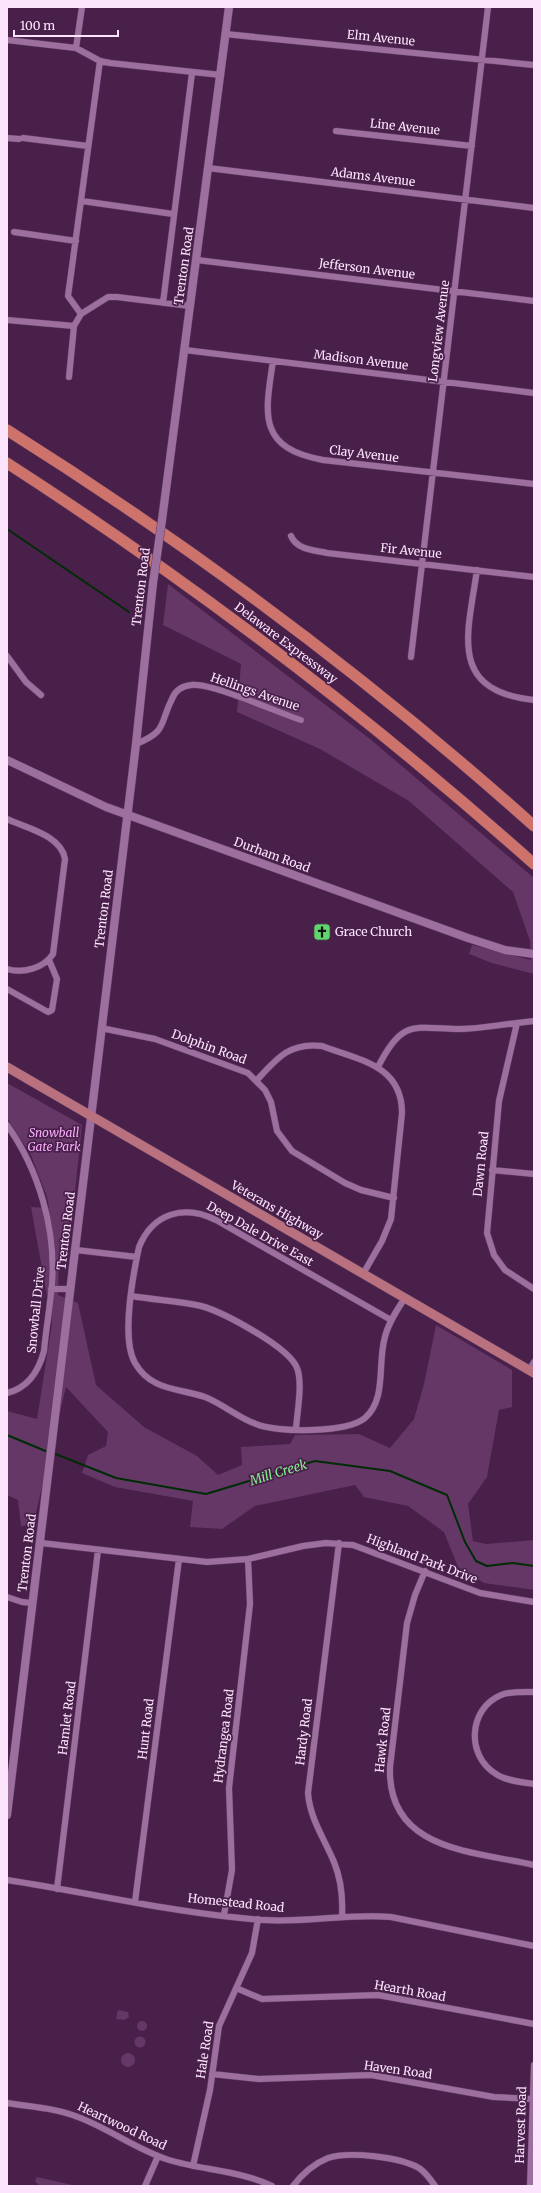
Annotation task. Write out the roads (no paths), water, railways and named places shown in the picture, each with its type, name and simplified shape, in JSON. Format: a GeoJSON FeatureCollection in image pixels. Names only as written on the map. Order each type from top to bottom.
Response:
{"type":"FeatureCollection","features":[{"type":"Feature","properties":{"kind":"highway","name":"Delaware Expressway"},"geometry":{"type":"LineString","coordinates":[[7,430],[135,515],[301,635],[403,716],[534,826]]}},
{"type":"Feature","properties":{"kind":"highway","name":"Delaware Expressway"},"geometry":{"type":"LineString","coordinates":[[7,463],[105,528],[276,651],[430,774],[534,864]]}},
{"type":"Feature","properties":{"kind":"main road","name":"Trenton Road"},"geometry":{"type":"LineString","coordinates":[[7,1815],[92,1116],[101,1028],[136,744],[153,583],[197,260],[229,7]]}},
{"type":"Feature","properties":{"kind":"main road","name":"Durham Road"},"geometry":{"type":"LineString","coordinates":[[7,760],[87,799],[127,815],[505,950],[534,954]]}},
{"type":"Feature","properties":{"kind":"main road","name":"Veterans Highway"},"geometry":{"type":"LineString","coordinates":[[7,1067],[404,1298],[532,1368]]}},
{"type":"Feature","properties":{"kind":"street"},"geometry":{"type":"LineString","coordinates":[[76,48],[82,7]]}},
{"type":"Feature","properties":{"kind":"street","name":"Longview Avenue"},"geometry":{"type":"LineString","coordinates":[[410,657],[488,7]]}},
{"type":"Feature","properties":{"kind":"street","name":"Elm Avenue"},"geometry":{"type":"LineString","coordinates":[[226,34],[534,65]]}},
{"type":"Feature","properties":{"kind":"street"},"geometry":{"type":"LineString","coordinates":[[7,40],[76,48],[100,62],[221,75]]}},
{"type":"Feature","properties":{"kind":"street"},"geometry":{"type":"LineString","coordinates":[[81,314],[68,296],[100,62]]}},
{"type":"Feature","properties":{"kind":"street"},"geometry":{"type":"LineString","coordinates":[[163,303],[173,214],[192,73]]}},
{"type":"Feature","properties":{"kind":"street","name":"Line Avenue"},"geometry":{"type":"LineString","coordinates":[[336,131],[472,146]]}},
{"type":"Feature","properties":{"kind":"street"},"geometry":{"type":"LineString","coordinates":[[7,138],[88,146]]}},
{"type":"Feature","properties":{"kind":"street","name":"Adams Avenue"},"geometry":{"type":"LineString","coordinates":[[208,168],[534,208]]}},
{"type":"Feature","properties":{"kind":"street"},"geometry":{"type":"LineString","coordinates":[[82,201],[173,214]]}},
{"type":"Feature","properties":{"kind":"street"},"geometry":{"type":"LineString","coordinates":[[14,232],[76,241]]}},
{"type":"Feature","properties":{"kind":"street","name":"Jefferson Avenue"},"geometry":{"type":"LineString","coordinates":[[197,260],[534,301]]}},
{"type":"Feature","properties":{"kind":"street"},"geometry":{"type":"LineString","coordinates":[[69,377],[74,326],[81,314],[108,297],[190,306]]}},
{"type":"Feature","properties":{"kind":"street"},"geometry":{"type":"LineString","coordinates":[[7,320],[74,326]]}},
{"type":"Feature","properties":{"kind":"street","name":"Madison Avenue"},"geometry":{"type":"LineString","coordinates":[[185,350],[534,393]]}},
{"type":"Feature","properties":{"kind":"street","name":"Clay Avenue"},"geometry":{"type":"LineString","coordinates":[[273,361],[268,395],[268,420],[273,433],[285,447],[298,454],[323,460],[534,484]]}},
{"type":"Feature","properties":{"kind":"street","name":"Fir Avenue"},"geometry":{"type":"LineString","coordinates":[[291,536],[294,542],[300,547],[327,553],[534,577]]}},
{"type":"Feature","properties":{"kind":"street"},"geometry":{"type":"LineString","coordinates":[[477,570],[468,638],[469,657],[472,665],[482,680],[494,690],[512,697],[534,700]]}},
{"type":"Feature","properties":{"kind":"street"},"geometry":{"type":"LineString","coordinates":[[7,656],[26,682],[41,694]]}},
{"type":"Feature","properties":{"kind":"street","name":"Hellings Avenue"},"geometry":{"type":"LineString","coordinates":[[136,744],[148,739],[159,730],[173,696],[180,688],[190,685],[209,687],[301,720]]}},
{"type":"Feature","properties":{"kind":"street"},"geometry":{"type":"LineString","coordinates":[[7,819],[51,840],[62,848],[64,853],[55,946],[49,960],[40,966],[25,970],[16,971],[7,969]]}},
{"type":"Feature","properties":{"kind":"street"},"geometry":{"type":"LineString","coordinates":[[7,989],[41,1009],[48,1012],[52,1010],[58,979],[49,960]]}},
{"type":"Feature","properties":{"kind":"street"},"geometry":{"type":"LineString","coordinates":[[378,1067],[390,1046],[399,1036],[414,1027],[460,1029],[534,1021]]}},
{"type":"Feature","properties":{"kind":"street","name":"Dawn Road"},"geometry":{"type":"LineString","coordinates":[[517,1023],[499,1101],[487,1233],[492,1250],[506,1270],[534,1289]]}},
{"type":"Feature","properties":{"kind":"street","name":"Dolphin Road"},"geometry":{"type":"LineString","coordinates":[[101,1028],[155,1039],[248,1073],[257,1080],[270,1099],[277,1131],[292,1151],[345,1183],[361,1190],[394,1198]]}},
{"type":"Feature","properties":{"kind":"street"},"geometry":{"type":"LineString","coordinates":[[257,1080],[281,1056],[290,1050],[301,1046],[322,1046],[378,1067],[396,1084],[402,1101],[394,1198],[388,1228],[363,1274]]}},
{"type":"Feature","properties":{"kind":"street","name":"Snowball Drive"},"geometry":{"type":"LineString","coordinates":[[7,1125],[33,1172],[44,1208],[51,1249],[51,1289],[42,1362],[31,1378],[15,1390],[7,1393]]}},
{"type":"Feature","properties":{"kind":"street"},"geometry":{"type":"LineString","coordinates":[[492,1170],[534,1174]]}},
{"type":"Feature","properties":{"kind":"street","name":"Deep Dale Drive East"},"geometry":{"type":"LineString","coordinates":[[391,1320],[216,1220],[198,1212],[172,1214],[156,1223],[142,1239],[137,1257],[128,1345],[135,1363],[151,1381],[166,1388],[206,1398],[262,1426],[274,1429],[344,1428],[358,1423],[369,1414],[377,1399],[384,1341],[391,1320],[404,1298]]}},
{"type":"Feature","properties":{"kind":"street"},"geometry":{"type":"LineString","coordinates":[[76,1250],[137,1257]]}},
{"type":"Feature","properties":{"kind":"street"},"geometry":{"type":"LineString","coordinates":[[51,1289],[71,1289]]}},
{"type":"Feature","properties":{"kind":"street"},"geometry":{"type":"LineString","coordinates":[[132,1296],[210,1309],[227,1317],[285,1351],[295,1363],[299,1374],[296,1429]]}},
{"type":"Feature","properties":{"kind":"street","name":"Highland Park Drive"},"geometry":{"type":"LineString","coordinates":[[40,1543],[179,1560],[220,1562],[248,1559],[303,1546],[339,1543],[363,1547],[480,1593],[534,1602]]}},
{"type":"Feature","properties":{"kind":"street","name":"Hardy Road"},"geometry":{"type":"LineString","coordinates":[[339,1543],[308,1793],[311,1814],[333,1860],[340,1880],[342,1917]]}},
{"type":"Feature","properties":{"kind":"street","name":"Hamlet Road"},"geometry":{"type":"LineString","coordinates":[[57,1889],[98,1550]]}},
{"type":"Feature","properties":{"kind":"street","name":"Hydrangea Road"},"geometry":{"type":"LineString","coordinates":[[224,1915],[232,1870],[229,1788],[250,1604],[248,1559]]}},
{"type":"Feature","properties":{"kind":"street","name":"Hunt Road"},"geometry":{"type":"LineString","coordinates":[[135,1902],[179,1560]]}},
{"type":"Feature","properties":{"kind":"street","name":"Hawk Road"},"geometry":{"type":"LineString","coordinates":[[425,1572],[414,1595],[407,1623],[390,1767],[389,1780],[393,1799],[409,1825],[433,1841],[464,1851],[534,1865]]}},
{"type":"Feature","properties":{"kind":"street"},"geometry":{"type":"LineString","coordinates":[[7,1597],[22,1602],[33,1603]]}},
{"type":"Feature","properties":{"kind":"street"},"geometry":{"type":"LineString","coordinates":[[534,1692],[510,1692],[493,1699],[479,1716],[475,1726],[474,1737],[481,1761],[494,1774],[534,1784]]}},
{"type":"Feature","properties":{"kind":"street","name":"Homestead Road"},"geometry":{"type":"LineString","coordinates":[[7,1880],[135,1902],[258,1919],[296,1920],[372,1915],[391,1917],[534,1946]]}},
{"type":"Feature","properties":{"kind":"street","name":"Hale Road"},"geometry":{"type":"LineString","coordinates":[[193,2166],[212,2074],[219,2026],[252,1953],[258,1919]]}},
{"type":"Feature","properties":{"kind":"street","name":"Hearth Road"},"geometry":{"type":"LineString","coordinates":[[236,1988],[262,1999],[378,1995],[534,2024]]}},
{"type":"Feature","properties":{"kind":"street","name":"Harvest Road"},"geometry":{"type":"LineString","coordinates":[[530,2186],[534,2065]]}},
{"type":"Feature","properties":{"kind":"street","name":"Haven Road"},"geometry":{"type":"LineString","coordinates":[[212,2074],[259,2079],[371,2075],[494,2097],[532,2099]]}},
{"type":"Feature","properties":{"kind":"street","name":"Heartwood Road"},"geometry":{"type":"LineString","coordinates":[[7,2103],[62,2112],[77,2117],[158,2156],[193,2166],[258,2181],[272,2186]]}},
{"type":"Feature","properties":{"kind":"street"},"geometry":{"type":"LineString","coordinates":[[293,2186],[306,2170],[318,2163],[332,2157],[353,2155],[390,2159],[411,2164],[423,2172],[435,2186]]}},
{"type":"Feature","properties":{"kind":"street"},"geometry":{"type":"LineString","coordinates":[[145,2186],[158,2156]]}},
{"type":"Feature","properties":{"kind":"waterway"},"geometry":{"type":"LineString","coordinates":[[7,529],[129,612]]}},
{"type":"Feature","properties":{"kind":"waterway","name":"Mill Creek"},"geometry":{"type":"LineString","coordinates":[[7,1435],[48,1452]]}},
{"type":"Feature","properties":{"kind":"waterway","name":"Mill Creek"},"geometry":{"type":"LineString","coordinates":[[53,1453],[116,1478],[206,1494],[315,1461],[390,1471],[447,1495],[465,1542],[476,1561],[487,1566],[513,1563],[534,1566]]}},
{"type":"Feature","properties":{"kind":"place","name":"Grace Church"},"geometry":{"type":"Point","coordinates":[322,932]}},
{"type":"Feature","properties":{"kind":"park label","name":"Snowball Gate Park"},"geometry":{"type":"Point","coordinates":[54,1140]}}]}
